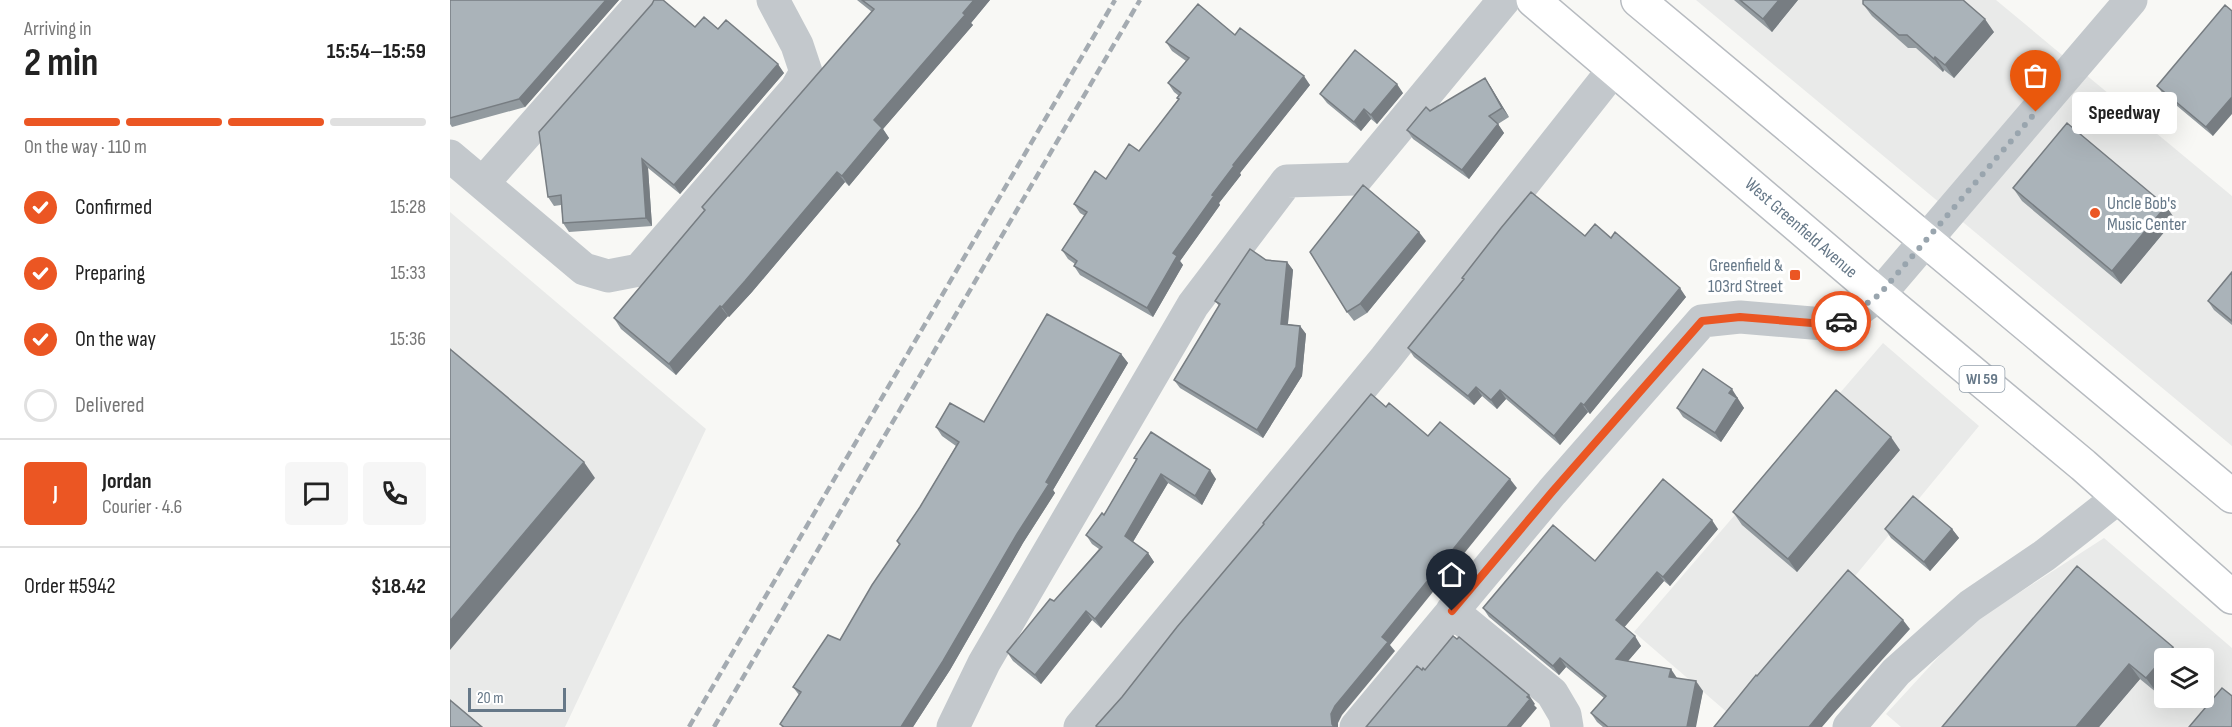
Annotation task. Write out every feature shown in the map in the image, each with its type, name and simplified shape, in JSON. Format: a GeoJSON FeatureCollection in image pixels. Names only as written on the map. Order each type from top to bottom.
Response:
{"type":"FeatureCollection","features":[{"type":"Feature","properties":{"kind":"main road"},"geometry":{"type":"LineString","coordinates":[[1638,0],[2232,496]]}},
{"type":"Feature","properties":{"kind":"main road","name":"West Greenfield Avenue"},"geometry":{"type":"LineString","coordinates":[[1540,2],[1614,69],[1879,295],[1983,380],[2232,597]]}},
{"type":"Feature","properties":{"kind":"street"},"geometry":{"type":"LineString","coordinates":[[483,183],[644,0]]}},
{"type":"Feature","properties":{"kind":"street"},"geometry":{"type":"LineString","coordinates":[[450,156],[584,269],[608,276],[639,270],[796,90],[806,72],[797,45],[773,0]]}},
{"type":"Feature","properties":{"kind":"street"},"geometry":{"type":"LineString","coordinates":[[953,727],[984,663],[1193,305],[1280,190],[1287,181],[1356,179],[1504,0]]}},
{"type":"Feature","properties":{"kind":"street"},"geometry":{"type":"LineString","coordinates":[[1356,727],[1552,492],[1702,321],[1740,317],[1824,324],[1844,320],[1879,295],[2131,0]]}},
{"type":"Feature","properties":{"kind":"street"},"geometry":{"type":"LineString","coordinates":[[1080,727],[1385,358],[1614,69]]}},
{"type":"Feature","properties":{"kind":"street"},"geometry":{"type":"LineString","coordinates":[[1849,727],[1896,672],[1970,606],[2045,555],[2119,497]]}},
{"type":"Feature","properties":{"kind":"street"},"geometry":{"type":"LineString","coordinates":[[1452,611],[1552,693],[1565,715],[1567,727]]}},
{"type":"Feature","properties":{"kind":"shaded area"},"geometry":{"type":"Polygon","coordinates":[[[1696,0],[1996,0],[2232,196],[2232,446],[1696,0]]]}},
{"type":"Feature","properties":{"kind":"shaded area"},"geometry":{"type":"Polygon","coordinates":[[[450,212],[706,429],[565,727],[450,727],[450,212]]]}},
{"type":"Feature","properties":{"kind":"shaded area"},"geometry":{"type":"Polygon","coordinates":[[[1883,343],[1979,426],[1736,720],[1634,632],[1883,343]]]}},
{"type":"Feature","properties":{"kind":"shaded area"},"geometry":{"type":"Polygon","coordinates":[[[2104,538],[2232,648],[2232,727],[1901,727],[1886,714],[1966,627],[2104,538]]]}},
{"type":"Feature","properties":{"kind":"building"},"geometry":{"type":"Polygon","coordinates":[[[450,0],[606,0],[519,99],[450,118],[450,0]]]}},
{"type":"Feature","properties":{"kind":"building"},"geometry":{"type":"Polygon","coordinates":[[[654,0],[663,0],[695,27],[704,17],[718,29],[726,20],[778,64],[674,185],[642,159],[646,218],[563,223],[561,195],[548,197],[539,132],[654,0]]]}},
{"type":"Feature","properties":{"kind":"building"},"geometry":{"type":"Polygon","coordinates":[[[862,0],[974,0],[963,13],[965,15],[874,120],[882,128],[842,176],[837,172],[745,281],[669,364],[614,318],[705,210],[702,207],[874,9],[862,0]]]}},
{"type":"Feature","properties":{"kind":"building"},"geometry":{"type":"Polygon","coordinates":[[[1740,0],[1779,0],[1763,19],[1740,0]]]}},
{"type":"Feature","properties":{"kind":"building"},"geometry":{"type":"Polygon","coordinates":[[[1863,0],[1963,0],[1985,19],[1945,65],[1935,57],[1934,59],[1907,35],[1899,35],[1863,4],[1863,0]]]}},
{"type":"Feature","properties":{"kind":"building"},"geometry":{"type":"Polygon","coordinates":[[[1198,4],[1235,35],[1240,28],[1304,76],[1212,195],[1214,196],[1173,253],[1177,256],[1147,308],[1074,266],[1077,261],[1062,250],[1087,212],[1074,204],[1095,171],[1106,179],[1129,144],[1139,151],[1179,99],[1177,98],[1181,93],[1168,83],[1189,58],[1166,42],[1198,4]]]}},
{"type":"Feature","properties":{"kind":"building"},"geometry":{"type":"Polygon","coordinates":[[[2225,5],[2232,11],[2232,97],[2206,127],[2157,86],[2225,5]]]}},
{"type":"Feature","properties":{"kind":"building"},"geometry":{"type":"Polygon","coordinates":[[[1355,50],[1397,84],[1371,115],[1364,109],[1354,122],[1320,94],[1355,50]]]}},
{"type":"Feature","properties":{"kind":"building"},"geometry":{"type":"Polygon","coordinates":[[[1485,78],[1502,108],[1489,116],[1498,124],[1462,170],[1407,130],[1426,107],[1430,111],[1485,78]]]}},
{"type":"Feature","properties":{"kind":"building"},"geometry":{"type":"Polygon","coordinates":[[[2067,123],[2166,206],[2112,271],[2013,188],[2067,123]]]}},
{"type":"Feature","properties":{"kind":"building"},"geometry":{"type":"Polygon","coordinates":[[[1363,185],[1419,232],[1360,304],[1347,312],[1310,252],[1363,185]]]}},
{"type":"Feature","properties":{"kind":"building"},"geometry":{"type":"Polygon","coordinates":[[[1531,192],[1585,236],[1595,224],[1611,238],[1615,232],[1680,288],[1584,405],[1581,403],[1554,436],[1500,390],[1491,400],[1476,387],[1468,396],[1408,348],[1531,192]]]}},
{"type":"Feature","properties":{"kind":"building"},"geometry":{"type":"Polygon","coordinates":[[[1250,249],[1266,260],[1287,262],[1281,324],[1300,326],[1296,367],[1257,430],[1174,380],[1220,304],[1215,301],[1250,249]]]}},
{"type":"Feature","properties":{"kind":"building"},"geometry":{"type":"Polygon","coordinates":[[[2232,272],[2232,321],[2208,301],[2232,272]]]}},
{"type":"Feature","properties":{"kind":"building"},"geometry":{"type":"Polygon","coordinates":[[[1047,314],[1121,354],[1046,482],[1049,484],[901,727],[784,727],[780,724],[801,692],[793,687],[828,635],[840,640],[872,585],[900,544],[897,541],[959,442],[936,427],[950,403],[984,422],[1047,314]]]}},
{"type":"Feature","properties":{"kind":"building"},"geometry":{"type":"Polygon","coordinates":[[[450,349],[584,462],[450,621],[450,349]]]}},
{"type":"Feature","properties":{"kind":"building"},"geometry":{"type":"Polygon","coordinates":[[[1703,369],[1732,389],[1729,393],[1737,398],[1715,433],[1677,408],[1703,369]]]}},
{"type":"Feature","properties":{"kind":"building"},"geometry":{"type":"Polygon","coordinates":[[[1836,390],[1891,437],[1788,559],[1733,512],[1836,390]]]}},
{"type":"Feature","properties":{"kind":"building"},"geometry":{"type":"Polygon","coordinates":[[[1371,394],[1386,407],[1389,403],[1428,436],[1440,422],[1510,479],[1382,637],[1388,642],[1335,706],[1331,714],[1334,727],[1097,727],[1177,627],[1371,394]]]}},
{"type":"Feature","properties":{"kind":"building"},"geometry":{"type":"Polygon","coordinates":[[[1151,432],[1210,470],[1195,496],[1161,474],[1125,536],[1148,553],[1095,619],[1086,611],[1035,675],[1007,652],[1050,599],[1054,601],[1102,547],[1086,535],[1102,513],[1104,515],[1137,459],[1134,458],[1151,432]]]}},
{"type":"Feature","properties":{"kind":"building"},"geometry":{"type":"Polygon","coordinates":[[[1663,479],[1712,520],[1663,577],[1657,572],[1616,620],[1635,636],[1616,659],[1671,669],[1669,677],[1696,681],[1687,727],[1608,727],[1591,713],[1606,696],[1560,658],[1553,666],[1483,608],[1553,525],[1595,561],[1663,479]]]}},
{"type":"Feature","properties":{"kind":"building"},"geometry":{"type":"Polygon","coordinates":[[[1913,496],[1952,529],[1924,562],[1885,529],[1913,496]]]}},
{"type":"Feature","properties":{"kind":"building"},"geometry":{"type":"Polygon","coordinates":[[[2077,566],[2173,647],[2154,648],[2154,669],[2146,678],[2129,664],[2076,727],[1942,727],[2077,566]]]}},
{"type":"Feature","properties":{"kind":"building"},"geometry":{"type":"Polygon","coordinates":[[[1848,570],[1903,620],[1809,727],[1714,727],[1756,675],[1848,570]]]}},
{"type":"Feature","properties":{"kind":"building"},"geometry":{"type":"Polygon","coordinates":[[[1453,636],[1457,639],[1459,637],[1529,695],[1527,697],[1530,699],[1507,727],[1366,727],[1417,666],[1425,670],[1453,636]]]}},
{"type":"Feature","properties":{"kind":"building"},"geometry":{"type":"Polygon","coordinates":[[[2222,688],[2232,696],[2232,727],[2189,727],[2205,708],[2214,708],[2214,697],[2222,688]]]}},
{"type":"Feature","properties":{"kind":"building"},"geometry":{"type":"Polygon","coordinates":[[[450,700],[482,727],[450,727],[450,700]]]}},
{"type":"Feature","properties":{"kind":"railway"},"geometry":{"type":"LineString","coordinates":[[689,727],[1115,0]]}},
{"type":"Feature","properties":{"kind":"railway"},"geometry":{"type":"LineString","coordinates":[[714,727],[1140,0]]}},
{"type":"Feature","properties":{"kind":"way so far"},"geometry":{"type":"LineString","coordinates":[[1841,321],[1879,295],[2036,112]]}},
{"type":"Feature","properties":{"kind":"place","name":"Speedway"},"geometry":{"type":"Point","coordinates":[2036,112]}},
{"type":"Feature","properties":{"kind":"place","name":"Uncle Bob's Music Center"},"geometry":{"type":"Point","coordinates":[2095,213]}},
{"type":"Feature","properties":{"kind":"place","name":"Greenfield & 103rd Street"},"geometry":{"type":"Point","coordinates":[1795,275]}},
{"type":"Feature","properties":{"kind":"route"},"geometry":{"type":"LineString","coordinates":[[1452,611],[1552,492],[1702,321],[1740,317],[1824,324],[1841,321]]}}]}
